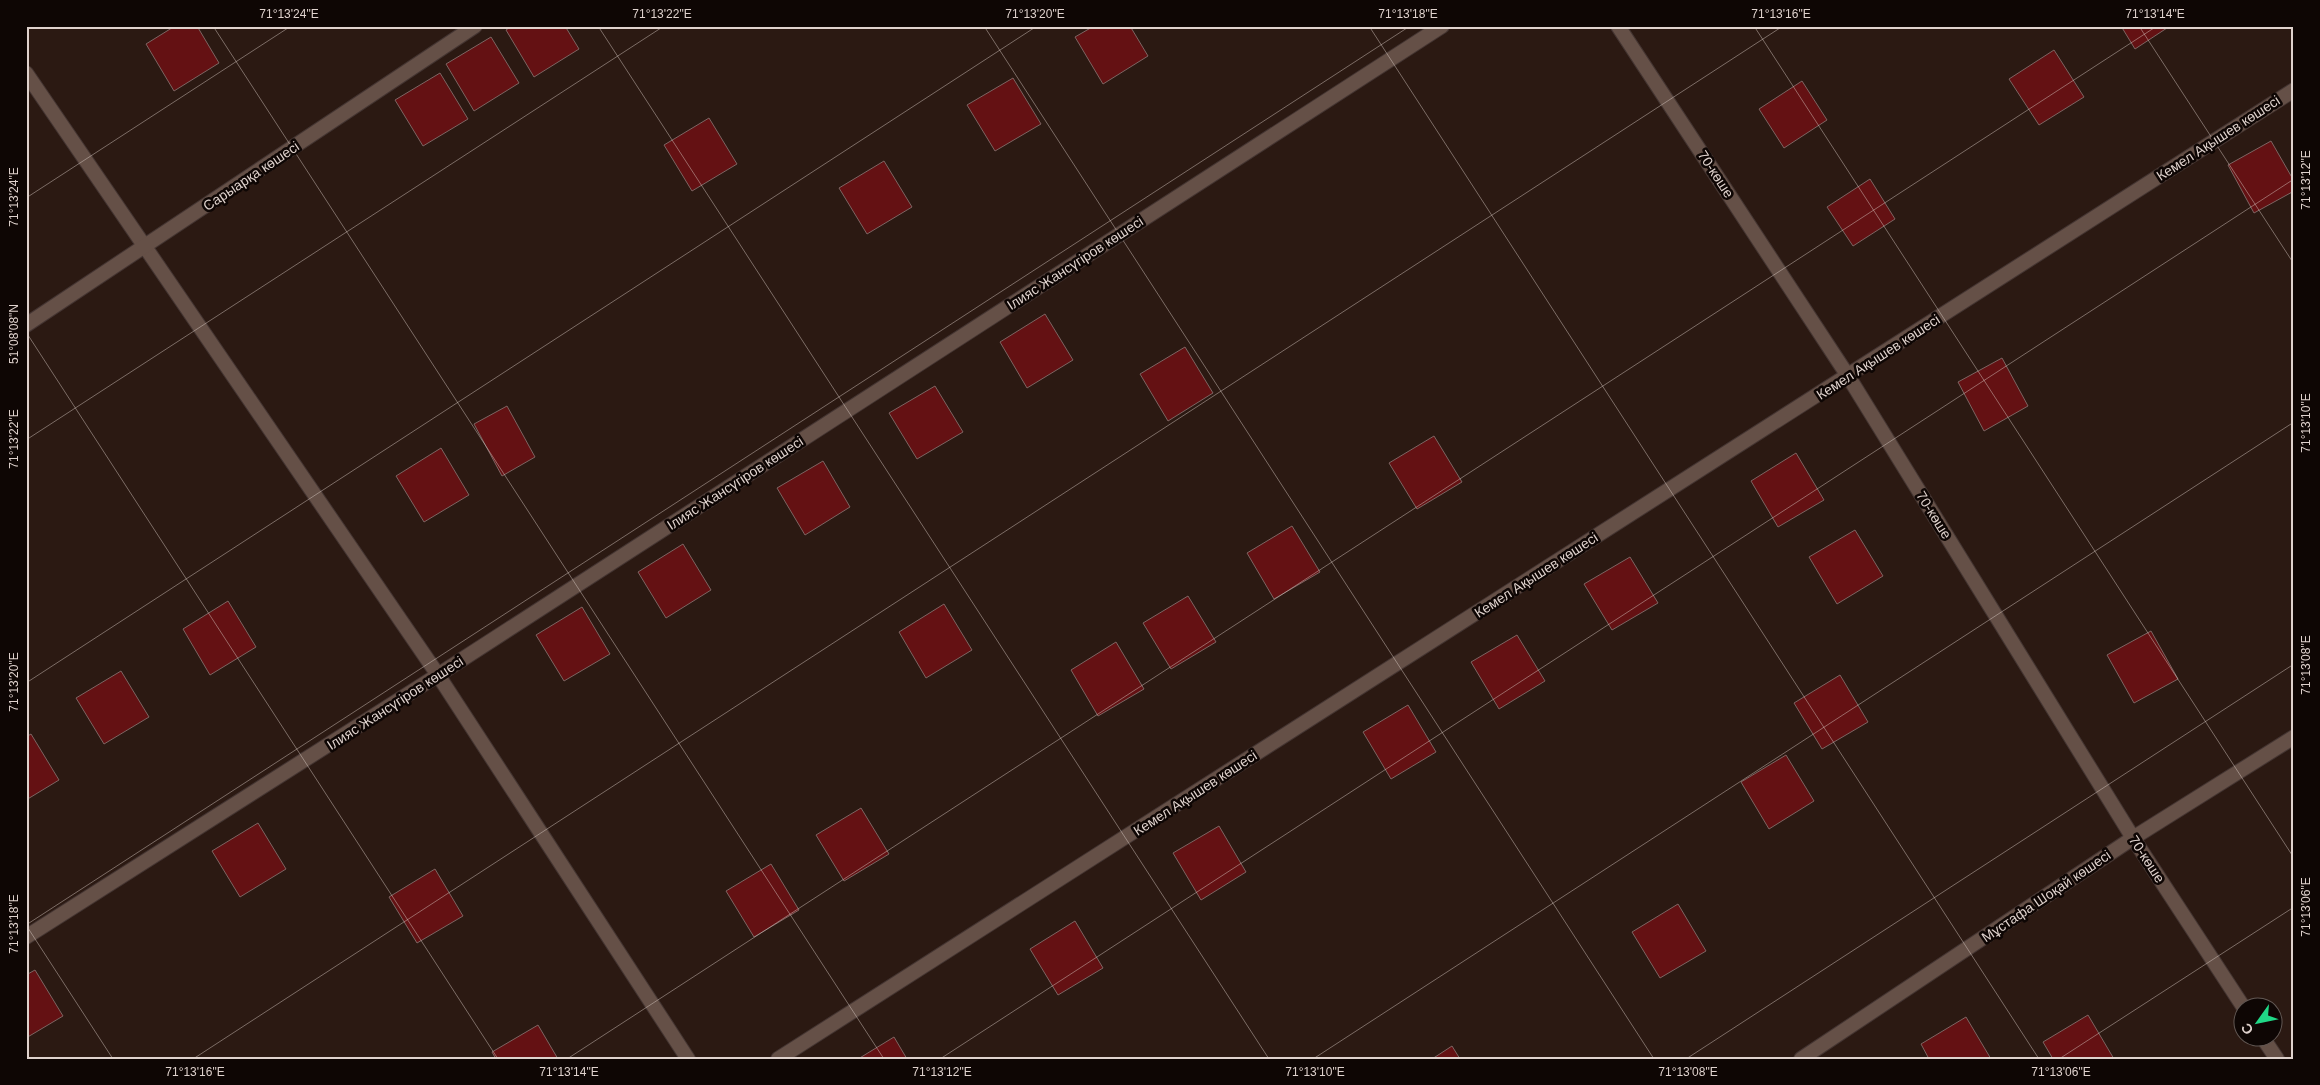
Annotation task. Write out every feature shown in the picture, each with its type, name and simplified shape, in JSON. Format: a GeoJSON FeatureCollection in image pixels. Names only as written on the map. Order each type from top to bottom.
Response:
{"type":"FeatureCollection","features":[{"type":"Feature","properties":{"kind":"street","name":"Сарыарқа көшесі"},"geometry":{"type":"LineString","coordinates":[[26,325],[475,26]]}},
{"type":"Feature","properties":{"kind":"street","name":"Ілияс Жансүгіров көшесі"},"geometry":{"type":"LineString","coordinates":[[26,937],[438,675],[1442,26]]}},
{"type":"Feature","properties":{"kind":"street","name":"70-көше"},"geometry":{"type":"LineString","coordinates":[[1618,26],[1848,376],[2133,838],[2237,998]]}},
{"type":"Feature","properties":{"kind":"street"},"geometry":{"type":"LineString","coordinates":[[26,73],[438,675],[688,1059]]}},
{"type":"Feature","properties":{"kind":"street","name":"Кемел Ақышев көшесі"},"geometry":{"type":"LineString","coordinates":[[778,1059],[2294,90]]}},
{"type":"Feature","properties":{"kind":"street","name":"Мұстафа Шоқай көшесі"},"geometry":{"type":"LineString","coordinates":[[1801,1059],[2133,838],[2294,737]]}},
{"type":"Feature","properties":{"kind":"street"},"geometry":{"type":"LineString","coordinates":[[2270,1048],[2277,1059]]}},
{"type":"Feature","properties":{"kind":"building"},"geometry":{"type":"Polygon","coordinates":[[[175,26],[197,26],[219,63],[174,91],[146,44],[175,26]]]}},
{"type":"Feature","properties":{"kind":"building"},"geometry":{"type":"Polygon","coordinates":[[[512,26],[565,26],[579,49],[534,77],[506,30],[512,26]]]}},
{"type":"Feature","properties":{"kind":"building"},"geometry":{"type":"Polygon","coordinates":[[[1094,26],[1130,26],[1148,56],[1103,84],[1075,37],[1094,26]]]}},
{"type":"Feature","properties":{"kind":"building"},"geometry":{"type":"Polygon","coordinates":[[[2121,26],[2170,26],[2135,49],[2121,26]]]}},
{"type":"Feature","properties":{"kind":"building"},"geometry":{"type":"Polygon","coordinates":[[[491,37],[519,83],[474,111],[446,64],[491,37]]]}},
{"type":"Feature","properties":{"kind":"building"},"geometry":{"type":"Polygon","coordinates":[[[2054,50],[2084,97],[2039,125],[2009,79],[2054,50]]]}},
{"type":"Feature","properties":{"kind":"building"},"geometry":{"type":"Polygon","coordinates":[[[440,73],[468,119],[423,146],[395,100],[440,73]]]}},
{"type":"Feature","properties":{"kind":"building"},"geometry":{"type":"Polygon","coordinates":[[[1013,78],[1041,124],[995,151],[967,105],[1013,78]]]}},
{"type":"Feature","properties":{"kind":"building"},"geometry":{"type":"Polygon","coordinates":[[[1802,81],[1827,120],[1784,148],[1759,109],[1802,81]]]}},
{"type":"Feature","properties":{"kind":"building"},"geometry":{"type":"Polygon","coordinates":[[[709,118],[737,164],[692,191],[664,145],[709,118]]]}},
{"type":"Feature","properties":{"kind":"building"},"geometry":{"type":"Polygon","coordinates":[[[2271,141],[2294,181],[2294,191],[2254,213],[2228,165],[2271,141]]]}},
{"type":"Feature","properties":{"kind":"building"},"geometry":{"type":"Polygon","coordinates":[[[884,161],[912,207],[867,234],[839,188],[884,161]]]}},
{"type":"Feature","properties":{"kind":"building"},"geometry":{"type":"Polygon","coordinates":[[[1870,179],[1895,219],[1853,246],[1827,207],[1870,179]]]}},
{"type":"Feature","properties":{"kind":"building"},"geometry":{"type":"Polygon","coordinates":[[[1045,314],[1073,360],[1027,388],[1000,342],[1045,314]]]}},
{"type":"Feature","properties":{"kind":"building"},"geometry":{"type":"Polygon","coordinates":[[[1185,347],[1213,393],[1168,421],[1140,374],[1185,347]]]}},
{"type":"Feature","properties":{"kind":"building"},"geometry":{"type":"Polygon","coordinates":[[[2002,358],[2028,406],[1984,431],[1958,382],[2002,358]]]}},
{"type":"Feature","properties":{"kind":"building"},"geometry":{"type":"Polygon","coordinates":[[[935,386],[963,432],[917,459],[889,413],[935,386]]]}},
{"type":"Feature","properties":{"kind":"building"},"geometry":{"type":"Polygon","coordinates":[[[507,406],[535,457],[502,476],[474,424],[507,406]]]}},
{"type":"Feature","properties":{"kind":"building"},"geometry":{"type":"Polygon","coordinates":[[[1434,436],[1462,482],[1417,509],[1389,463],[1434,436]]]}},
{"type":"Feature","properties":{"kind":"building"},"geometry":{"type":"Polygon","coordinates":[[[441,448],[469,495],[424,522],[396,476],[441,448]]]}},
{"type":"Feature","properties":{"kind":"building"},"geometry":{"type":"Polygon","coordinates":[[[1796,453],[1824,500],[1778,527],[1751,481],[1796,453]]]}},
{"type":"Feature","properties":{"kind":"building"},"geometry":{"type":"Polygon","coordinates":[[[823,461],[850,507],[805,535],[777,488],[823,461]]]}},
{"type":"Feature","properties":{"kind":"building"},"geometry":{"type":"Polygon","coordinates":[[[1292,526],[1320,572],[1274,599],[1247,553],[1292,526]]]}},
{"type":"Feature","properties":{"kind":"building"},"geometry":{"type":"Polygon","coordinates":[[[1855,530],[1883,576],[1837,604],[1809,557],[1855,530]]]}},
{"type":"Feature","properties":{"kind":"building"},"geometry":{"type":"Polygon","coordinates":[[[683,544],[711,590],[666,618],[638,572],[683,544]]]}},
{"type":"Feature","properties":{"kind":"building"},"geometry":{"type":"Polygon","coordinates":[[[1630,557],[1658,603],[1612,630],[1584,584],[1630,557]]]}},
{"type":"Feature","properties":{"kind":"building"},"geometry":{"type":"Polygon","coordinates":[[[1188,596],[1216,642],[1171,669],[1143,623],[1188,596]]]}},
{"type":"Feature","properties":{"kind":"building"},"geometry":{"type":"Polygon","coordinates":[[[228,601],[256,647],[210,675],[183,629],[228,601]]]}},
{"type":"Feature","properties":{"kind":"building"},"geometry":{"type":"Polygon","coordinates":[[[944,604],[972,650],[926,678],[899,632],[944,604]]]}},
{"type":"Feature","properties":{"kind":"building"},"geometry":{"type":"Polygon","coordinates":[[[582,607],[610,654],[564,681],[536,635],[582,607]]]}},
{"type":"Feature","properties":{"kind":"building"},"geometry":{"type":"Polygon","coordinates":[[[2151,631],[2178,679],[2134,703],[2107,655],[2151,631]]]}},
{"type":"Feature","properties":{"kind":"building"},"geometry":{"type":"Polygon","coordinates":[[[1517,635],[1545,681],[1499,709],[1471,662],[1517,635]]]}},
{"type":"Feature","properties":{"kind":"building"},"geometry":{"type":"Polygon","coordinates":[[[1116,642],[1144,689],[1098,716],[1071,670],[1116,642]]]}},
{"type":"Feature","properties":{"kind":"building"},"geometry":{"type":"Polygon","coordinates":[[[121,671],[149,717],[104,744],[76,698],[121,671]]]}},
{"type":"Feature","properties":{"kind":"building"},"geometry":{"type":"Polygon","coordinates":[[[1840,675],[1868,722],[1822,749],[1794,703],[1840,675]]]}},
{"type":"Feature","properties":{"kind":"building"},"geometry":{"type":"Polygon","coordinates":[[[1408,705],[1436,752],[1391,779],[1363,732],[1408,705]]]}},
{"type":"Feature","properties":{"kind":"building"},"geometry":{"type":"Polygon","coordinates":[[[31,734],[59,780],[26,800],[26,737],[31,734]]]}},
{"type":"Feature","properties":{"kind":"building"},"geometry":{"type":"Polygon","coordinates":[[[1786,755],[1814,801],[1769,829],[1741,782],[1786,755]]]}},
{"type":"Feature","properties":{"kind":"building"},"geometry":{"type":"Polygon","coordinates":[[[861,808],[889,854],[844,881],[816,835],[861,808]]]}},
{"type":"Feature","properties":{"kind":"building"},"geometry":{"type":"Polygon","coordinates":[[[258,823],[286,869],[240,897],[212,851],[258,823]]]}},
{"type":"Feature","properties":{"kind":"building"},"geometry":{"type":"Polygon","coordinates":[[[1219,826],[1246,872],[1201,900],[1173,853],[1219,826]]]}},
{"type":"Feature","properties":{"kind":"building"},"geometry":{"type":"Polygon","coordinates":[[[771,864],[799,910],[754,937],[726,891],[771,864]]]}},
{"type":"Feature","properties":{"kind":"building"},"geometry":{"type":"Polygon","coordinates":[[[435,869],[463,916],[417,943],[389,897],[435,869]]]}},
{"type":"Feature","properties":{"kind":"building"},"geometry":{"type":"Polygon","coordinates":[[[1678,904],[1706,951],[1660,978],[1632,932],[1678,904]]]}},
{"type":"Feature","properties":{"kind":"building"},"geometry":{"type":"Polygon","coordinates":[[[1075,921],[1103,968],[1058,995],[1030,949],[1075,921]]]}},
{"type":"Feature","properties":{"kind":"building"},"geometry":{"type":"Polygon","coordinates":[[[35,970],[63,1016],[26,1038],[26,975],[35,970]]]}},
{"type":"Feature","properties":{"kind":"building"},"geometry":{"type":"Polygon","coordinates":[[[2088,1015],[2114,1059],[2053,1059],[2043,1042],[2088,1015]]]}},
{"type":"Feature","properties":{"kind":"building"},"geometry":{"type":"Polygon","coordinates":[[[1966,1017],[1991,1059],[1929,1059],[1921,1044],[1966,1017]]]}},
{"type":"Feature","properties":{"kind":"building"},"geometry":{"type":"Polygon","coordinates":[[[538,1025],[558,1059],[496,1059],[492,1052],[538,1025]]]}},
{"type":"Feature","properties":{"kind":"building"},"geometry":{"type":"Polygon","coordinates":[[[894,1037],[907,1059],[858,1059],[894,1037]]]}},
{"type":"Feature","properties":{"kind":"building"},"geometry":{"type":"Polygon","coordinates":[[[1452,1046],[1460,1059],[1432,1059],[1452,1046]]]}}]}
